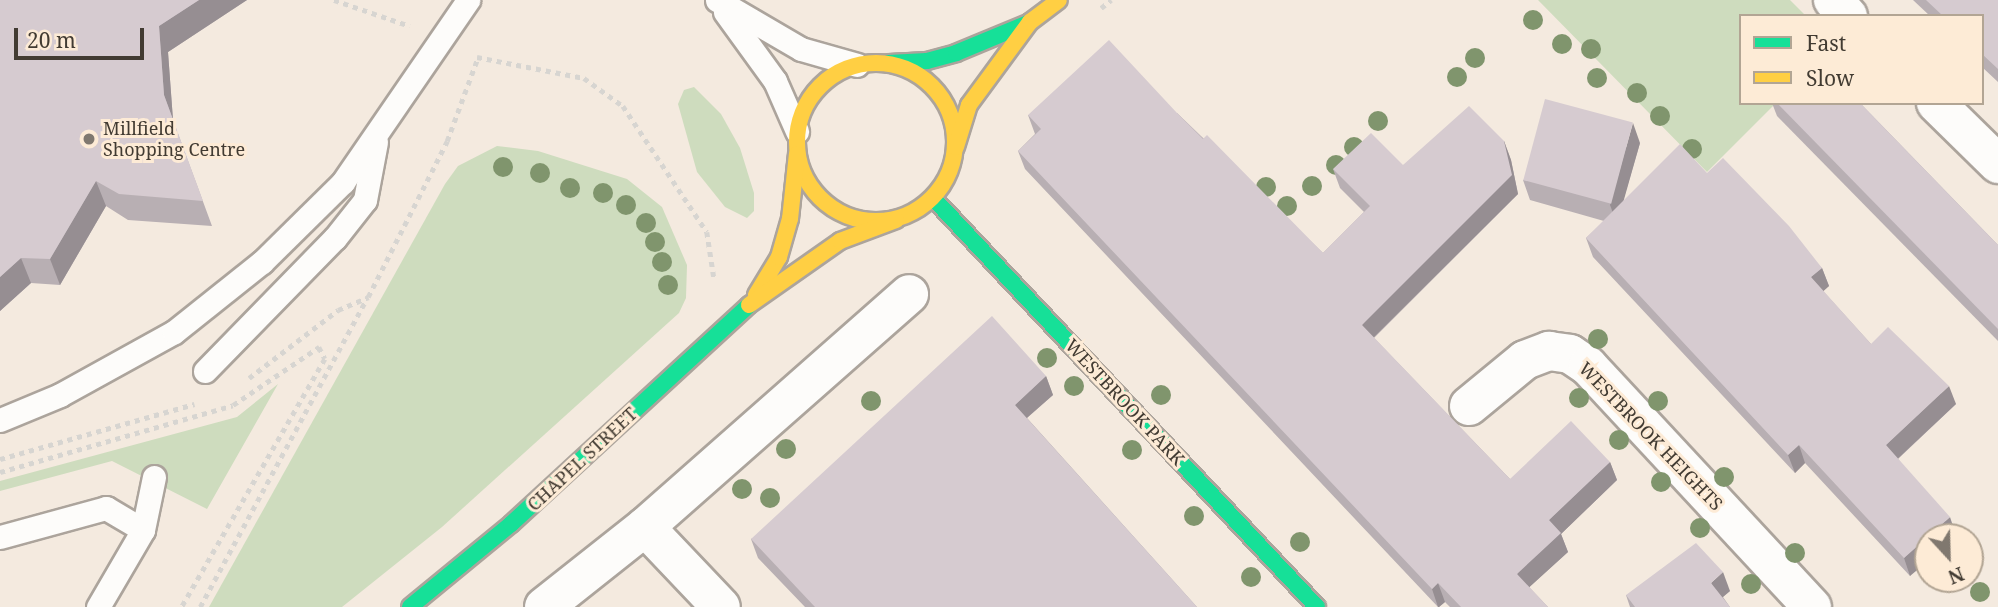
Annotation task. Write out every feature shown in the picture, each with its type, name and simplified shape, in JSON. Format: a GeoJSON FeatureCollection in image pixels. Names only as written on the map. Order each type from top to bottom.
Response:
{"type":"FeatureCollection","features":[{"type":"Feature","properties":{"kind":"main road"},"geometry":{"type":"LineString","coordinates":[[1030,22],[969,105],[955,154],[933,198],[896,220],[869,222],[844,215],[821,200],[805,179],[797,143],[814,93],[834,75],[857,65],[927,61],[956,53],[1030,22],[1059,0]]}},
{"type":"Feature","properties":{"kind":"main road"},"geometry":{"type":"LineString","coordinates":[[881,63],[922,77],[937,92],[949,111],[955,154]]}},
{"type":"Feature","properties":{"kind":"main road","name":"CHAPEL STREET"},"geometry":{"type":"LineString","coordinates":[[749,305],[779,257],[790,219],[797,143]]}},
{"type":"Feature","properties":{"kind":"main road","name":"WESTBROOK PARK"},"geometry":{"type":"LineString","coordinates":[[933,198],[1317,607]]}},
{"type":"Feature","properties":{"kind":"main road","name":"CHAPEL STREET"},"geometry":{"type":"LineString","coordinates":[[410,607],[511,524],[749,305],[840,241],[896,220]]}},
{"type":"Feature","properties":{"kind":"street"},"geometry":{"type":"LineString","coordinates":[[1832,0],[1846,14]]}},
{"type":"Feature","properties":{"kind":"street"},"geometry":{"type":"LineString","coordinates":[[1938,105],[1998,164]]}},
{"type":"Feature","properties":{"kind":"street"},"geometry":{"type":"LineString","coordinates":[[544,607],[645,527],[909,294]]}},
{"type":"Feature","properties":{"kind":"street","name":"WESTBROOK HEIGHTS"},"geometry":{"type":"LineString","coordinates":[[1469,406],[1525,360],[1549,351],[1570,354],[1588,366],[1812,607]]}},
{"type":"Feature","properties":{"kind":"street"},"geometry":{"type":"LineString","coordinates":[[645,527],[721,607]]}},
{"type":"Feature","properties":{"kind":"lane"},"geometry":{"type":"LineString","coordinates":[[0,420],[60,395],[185,324],[305,222],[377,136],[468,0]]}},
{"type":"Feature","properties":{"kind":"lane"},"geometry":{"type":"LineString","coordinates":[[716,0],[801,49],[857,65]]}},
{"type":"Feature","properties":{"kind":"lane"},"geometry":{"type":"LineString","coordinates":[[716,0],[775,80],[797,143]]}},
{"type":"Feature","properties":{"kind":"lane"},"geometry":{"type":"LineString","coordinates":[[205,371],[335,238],[365,200],[377,136]]}},
{"type":"Feature","properties":{"kind":"lane"},"geometry":{"type":"LineString","coordinates":[[98,607],[143,530],[154,477]]}},
{"type":"Feature","properties":{"kind":"lane"},"geometry":{"type":"LineString","coordinates":[[0,537],[106,508],[143,530]]}},
{"type":"Feature","properties":{"kind":"path"},"geometry":{"type":"LineString","coordinates":[[334,0],[444,37],[478,57],[584,78],[623,106],[706,232],[713,259],[712,284]]}},
{"type":"Feature","properties":{"kind":"path"},"geometry":{"type":"LineString","coordinates":[[200,607],[368,297]]}},
{"type":"Feature","properties":{"kind":"path"},"geometry":{"type":"LineString","coordinates":[[0,472],[233,405],[319,347],[325,359],[182,607]]}},
{"type":"Feature","properties":{"kind":"green space"},"geometry":{"type":"Polygon","coordinates":[[[1538,0],[1790,0],[1804,14],[1739,14],[1739,105],[1774,105],[1707,172],[1538,0]]]}},
{"type":"Feature","properties":{"kind":"green space"},"geometry":{"type":"Polygon","coordinates":[[[694,87],[721,114],[740,148],[754,193],[754,211],[747,218],[725,207],[697,172],[678,104],[684,90],[694,87]]]}},
{"type":"Feature","properties":{"kind":"green space"},"geometry":{"type":"Polygon","coordinates":[[[497,146],[538,151],[627,179],[662,207],[687,265],[686,298],[679,313],[442,527],[342,607],[209,607],[445,184],[458,166],[497,146]]]}},
{"type":"Feature","properties":{"kind":"green space"},"geometry":{"type":"Polygon","coordinates":[[[278,384],[207,509],[112,461],[0,491],[0,481],[237,417],[278,384]]]}},
{"type":"Feature","properties":{"kind":"building","name":"Millfield Shopping Centre"},"geometry":{"type":"Polygon","coordinates":[[[0,0],[199,0],[159,26],[164,95],[203,201],[119,194],[96,181],[50,259],[21,258],[0,277],[0,0]]]}},
{"type":"Feature","properties":{"kind":"building"},"geometry":{"type":"Polygon","coordinates":[[[1926,0],[1998,0],[1998,69],[1984,56],[1984,14],[1941,14],[1926,0]]]}},
{"type":"Feature","properties":{"kind":"building"},"geometry":{"type":"Polygon","coordinates":[[[1109,40],[1203,139],[1207,135],[1323,253],[1370,206],[1333,169],[1371,133],[1403,165],[1469,106],[1504,141],[1512,175],[1362,325],[1510,479],[1571,421],[1610,462],[1549,520],[1561,533],[1517,574],[1548,607],[1461,607],[1438,583],[1432,589],[1018,151],[1041,129],[1028,115],[1109,40]]]}},
{"type":"Feature","properties":{"kind":"building"},"geometry":{"type":"Polygon","coordinates":[[[1545,99],[1633,123],[1611,204],[1523,180],[1545,99]]]}},
{"type":"Feature","properties":{"kind":"building"},"geometry":{"type":"Polygon","coordinates":[[[1779,105],[1862,105],[1998,245],[1998,329],[1779,105]]]}},
{"type":"Feature","properties":{"kind":"building"},"geometry":{"type":"Polygon","coordinates":[[[1680,144],[1707,173],[1723,158],[1789,226],[1822,268],[1811,277],[1871,344],[1888,327],[1949,386],[1886,445],[1950,517],[1943,523],[1914,523],[1914,549],[1904,558],[1799,445],[1788,455],[1586,238],[1680,144]]]}},
{"type":"Feature","properties":{"kind":"building"},"geometry":{"type":"Polygon","coordinates":[[[992,316],[1046,376],[1015,405],[1197,607],[815,607],[751,539],[992,316]]]}},
{"type":"Feature","properties":{"kind":"building"},"geometry":{"type":"Polygon","coordinates":[[[1696,543],[1723,572],[1711,583],[1730,607],[1635,607],[1626,595],[1696,543]]]}},
{"type":"Feature","properties":{"kind":"traffic: fast"},"geometry":{"type":"LineString","coordinates":[[889,63],[927,61],[956,53],[1028,23]]}},
{"type":"Feature","properties":{"kind":"traffic: fast"},"geometry":{"type":"LineString","coordinates":[[933,198],[1317,607]]}},
{"type":"Feature","properties":{"kind":"traffic: fast"},"geometry":{"type":"LineString","coordinates":[[410,607],[511,524],[749,305]]}},
{"type":"Feature","properties":{"kind":"traffic: slow"},"geometry":{"type":"LineString","coordinates":[[956,147],[969,105],[1030,22],[1059,0]]}},
{"type":"Feature","properties":{"kind":"traffic: slow"},"geometry":{"type":"LineString","coordinates":[[876,63],[906,69],[932,86],[949,112],[955,142],[949,172],[932,198],[906,215],[876,221],[846,215],[820,198],[803,172],[797,142],[803,112],[820,86],[846,69],[876,63]]}},
{"type":"Feature","properties":{"kind":"traffic: slow"},"geometry":{"type":"LineString","coordinates":[[756,295],[779,257],[790,219],[797,154]]}},
{"type":"Feature","properties":{"kind":"traffic: slow"},"geometry":{"type":"LineString","coordinates":[[749,305],[840,241],[896,220]]}},
{"type":"Feature","properties":{"kind":"place","name":"Millfield Shopping Centre"},"geometry":{"type":"Point","coordinates":[89,139]}}]}
